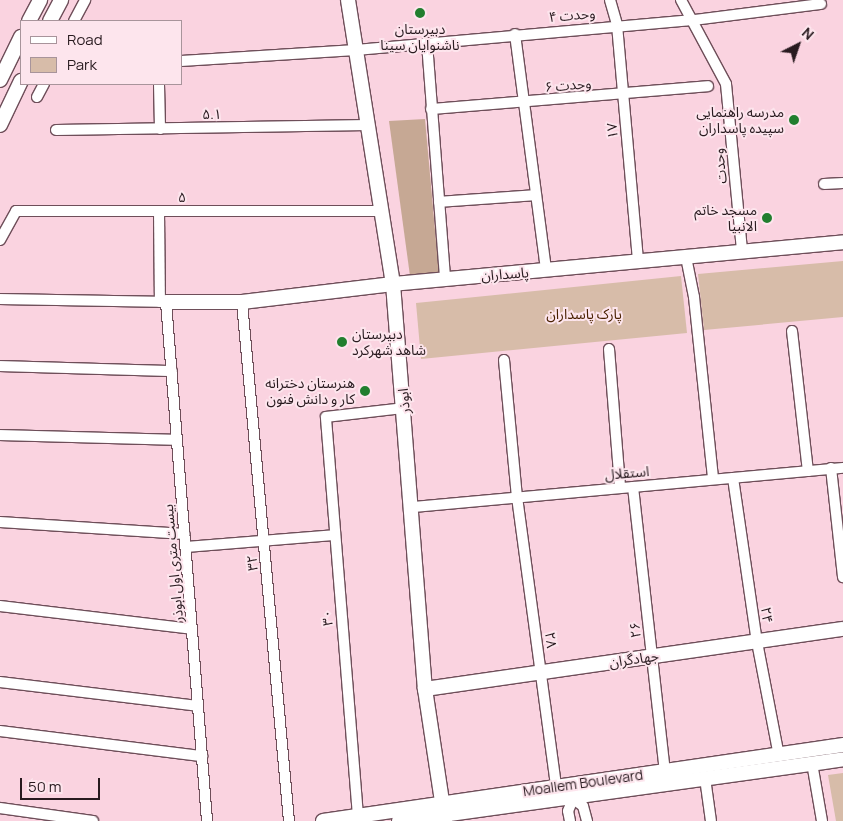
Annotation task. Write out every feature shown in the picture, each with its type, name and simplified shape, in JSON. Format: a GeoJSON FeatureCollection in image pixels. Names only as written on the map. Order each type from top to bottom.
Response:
{"type":"FeatureCollection","features":[{"type":"Feature","properties":{"kind":"street"},"geometry":{"type":"LineString","coordinates":[[30,20],[40,0]]}},
{"type":"Feature","properties":{"kind":"street"},"geometry":{"type":"LineString","coordinates":[[51,20],[61,0]]}},
{"type":"Feature","properties":{"kind":"street"},"geometry":{"type":"LineString","coordinates":[[75,20],[85,0]]}},
{"type":"Feature","properties":{"kind":"street","name":"ابوذر"},"geometry":{"type":"LineString","coordinates":[[348,0],[393,284],[413,507],[425,689],[445,813]]}},
{"type":"Feature","properties":{"kind":"street","name":"۱۷"},"geometry":{"type":"LineString","coordinates":[[610,0],[617,25],[638,261]]}},
{"type":"Feature","properties":{"kind":"street","name":"وحدت"},"geometry":{"type":"LineString","coordinates":[[680,0],[694,20],[726,84],[742,250]]}},
{"type":"Feature","properties":{"kind":"street","name":"وحدت ۴"},"geometry":{"type":"LineString","coordinates":[[182,61],[356,50],[515,34],[694,20],[821,4]]}},
{"type":"Feature","properties":{"kind":"street"},"geometry":{"type":"LineString","coordinates":[[515,34],[526,103],[546,271]]}},
{"type":"Feature","properties":{"kind":"street"},"geometry":{"type":"LineString","coordinates":[[0,80],[20,39]]}},
{"type":"Feature","properties":{"kind":"street"},"geometry":{"type":"LineString","coordinates":[[427,43],[445,279]]}},
{"type":"Feature","properties":{"kind":"street"},"geometry":{"type":"LineString","coordinates":[[0,125],[20,83]]}},
{"type":"Feature","properties":{"kind":"street"},"geometry":{"type":"LineString","coordinates":[[37,97],[43,85]]}},
{"type":"Feature","properties":{"kind":"street"},"geometry":{"type":"LineString","coordinates":[[159,85],[160,129]]}},
{"type":"Feature","properties":{"kind":"street","name":"وحدت ۶"},"geometry":{"type":"LineString","coordinates":[[431,110],[708,86]]}},
{"type":"Feature","properties":{"kind":"street","name":"۵.۱"},"geometry":{"type":"LineString","coordinates":[[56,130],[368,126]]}},
{"type":"Feature","properties":{"kind":"street"},"geometry":{"type":"LineString","coordinates":[[824,184],[843,183]]}},
{"type":"Feature","properties":{"kind":"street"},"geometry":{"type":"LineString","coordinates":[[439,202],[536,196]]}},
{"type":"Feature","properties":{"kind":"street","name":"۵"},"geometry":{"type":"LineString","coordinates":[[0,240],[16,211],[382,211]]}},
{"type":"Feature","properties":{"kind":"street","name":"بیست متری اول ابوذر"},"geometry":{"type":"LineString","coordinates":[[159,211],[163,302],[172,372],[207,821]]}},
{"type":"Feature","properties":{"kind":"street","name":"پاسداران"},"geometry":{"type":"LineString","coordinates":[[163,302],[242,302],[393,284],[843,242]]}},
{"type":"Feature","properties":{"kind":"street"},"geometry":{"type":"LineString","coordinates":[[686,257],[694,297],[713,478]]}},
{"type":"Feature","properties":{"kind":"street"},"geometry":{"type":"LineString","coordinates":[[0,299],[163,302]]}},
{"type":"Feature","properties":{"kind":"street","name":"۳۲"},"geometry":{"type":"LineString","coordinates":[[242,302],[289,821]]}},
{"type":"Feature","properties":{"kind":"street"},"geometry":{"type":"LineString","coordinates":[[792,331],[808,471]]}},
{"type":"Feature","properties":{"kind":"street"},"geometry":{"type":"LineString","coordinates":[[609,348],[620,487]]}},
{"type":"Feature","properties":{"kind":"street"},"geometry":{"type":"LineString","coordinates":[[504,360],[517,497]]}},
{"type":"Feature","properties":{"kind":"street"},"geometry":{"type":"LineString","coordinates":[[0,366],[172,372]]}},
{"type":"Feature","properties":{"kind":"street","name":"۳۰"},"geometry":{"type":"LineString","coordinates":[[358,816],[334,536],[326,416],[404,408]]}},
{"type":"Feature","properties":{"kind":"street"},"geometry":{"type":"LineString","coordinates":[[0,435],[177,440]]}},
{"type":"Feature","properties":{"kind":"street"},"geometry":{"type":"LineString","coordinates":[[831,468],[843,578]]}},
{"type":"Feature","properties":{"kind":"street","name":"استقلال"},"geometry":{"type":"LineString","coordinates":[[413,507],[713,478],[733,478],[843,468]]}},
{"type":"Feature","properties":{"kind":"street","name":"۲۴"},"geometry":{"type":"LineString","coordinates":[[733,478],[757,642],[779,756]]}},
{"type":"Feature","properties":{"kind":"street","name":"۲۶"},"geometry":{"type":"LineString","coordinates":[[633,486],[665,771]]}},
{"type":"Feature","properties":{"kind":"street","name":"۲۸"},"geometry":{"type":"LineString","coordinates":[[517,497],[556,787]]}},
{"type":"Feature","properties":{"kind":"street"},"geometry":{"type":"LineString","coordinates":[[0,522],[185,534]]}},
{"type":"Feature","properties":{"kind":"street"},"geometry":{"type":"LineString","coordinates":[[186,547],[334,536]]}},
{"type":"Feature","properties":{"kind":"street"},"geometry":{"type":"LineString","coordinates":[[0,606],[192,629]]}},
{"type":"Feature","properties":{"kind":"street","name":"جهادگران"},"geometry":{"type":"LineString","coordinates":[[425,689],[843,629]]}},
{"type":"Feature","properties":{"kind":"street"},"geometry":{"type":"LineString","coordinates":[[0,682],[198,706]]}},
{"type":"Feature","properties":{"kind":"street"},"geometry":{"type":"LineString","coordinates":[[0,731],[202,756]]}},
{"type":"Feature","properties":{"kind":"street","name":"Moallem Boulevard"},"geometry":{"type":"LineString","coordinates":[[323,821],[358,816],[445,813],[556,787],[572,792],[705,778],[812,763],[838,753]]}},
{"type":"Feature","properties":{"kind":"street","name":"Moallem Boulevard"},"geometry":{"type":"LineString","coordinates":[[399,821],[572,792],[665,771],[779,756],[838,753]]}},
{"type":"Feature","properties":{"kind":"street"},"geometry":{"type":"LineString","coordinates":[[812,763],[822,821]]}},
{"type":"Feature","properties":{"kind":"street"},"geometry":{"type":"LineString","coordinates":[[705,778],[710,821]]}},
{"type":"Feature","properties":{"kind":"street"},"geometry":{"type":"LineString","coordinates":[[570,821],[568,811],[572,792]]}},
{"type":"Feature","properties":{"kind":"street"},"geometry":{"type":"LineString","coordinates":[[572,792],[582,806],[587,821]]}},
{"type":"Feature","properties":{"kind":"street"},"geometry":{"type":"LineString","coordinates":[[0,808],[93,821]]}},
{"type":"Feature","properties":{"kind":"green space"},"geometry":{"type":"Polygon","coordinates":[[[843,261],[843,317],[704,330],[698,274],[843,261]]]}},
{"type":"Feature","properties":{"kind":"green space","name":"پارک پاسداران"},"geometry":{"type":"Polygon","coordinates":[[[681,276],[687,333],[421,359],[416,303],[681,276]]]}},
{"type":"Feature","properties":{"kind":"green space"},"geometry":{"type":"Polygon","coordinates":[[[843,773],[843,821],[836,821],[828,775],[843,773]]]}},
{"type":"Feature","properties":{"kind":"shaded area"},"geometry":{"type":"Polygon","coordinates":[[[425,119],[439,274],[410,276],[389,121],[425,119]]]}},
{"type":"Feature","properties":{"kind":"place","name":"دبیرستان ناشنوایان سینا"},"geometry":{"type":"Point","coordinates":[420,13]}},
{"type":"Feature","properties":{"kind":"place","name":"مدرسه راهنمایی سپیده پاسداران"},"geometry":{"type":"Point","coordinates":[794,120]}},
{"type":"Feature","properties":{"kind":"place","name":"مسجد خاتم الانبیا"},"geometry":{"type":"Point","coordinates":[767,218]}},
{"type":"Feature","properties":{"kind":"place","name":"دبیرستان‌ شاهد شهرکرد"},"geometry":{"type":"Point","coordinates":[342,342]}},
{"type":"Feature","properties":{"kind":"place","name":"هنرستان دخترانه کار و دانش فنون"},"geometry":{"type":"Point","coordinates":[365,391]}}]}
